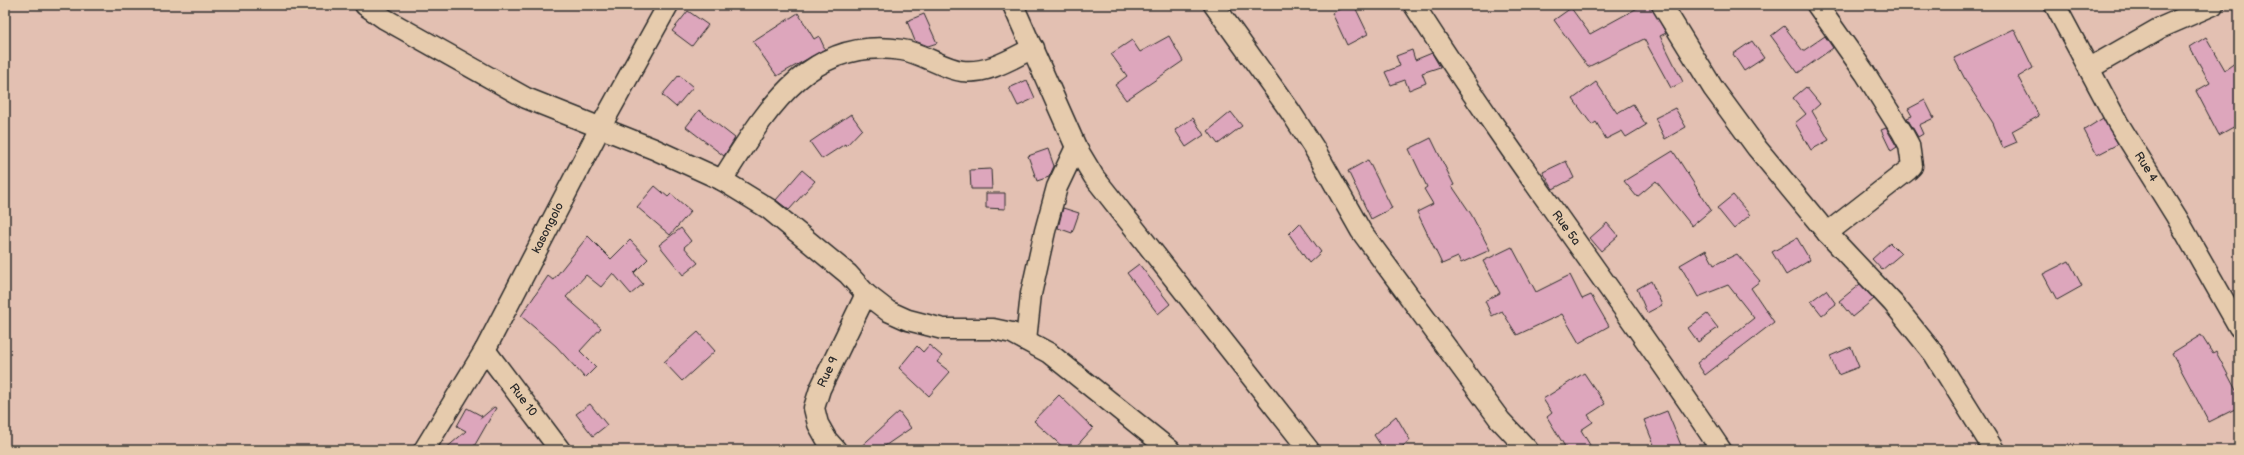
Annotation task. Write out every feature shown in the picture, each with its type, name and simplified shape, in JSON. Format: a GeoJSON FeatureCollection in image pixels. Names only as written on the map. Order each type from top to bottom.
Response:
{"type":"FeatureCollection","features":[{"type":"Feature","properties":{"kind":"street"},"geometry":{"type":"LineString","coordinates":[[365,5],[389,12],[526,98],[722,180],[769,208],[848,274],[866,294],[888,310],[908,320],[943,329],[993,329],[1026,340],[1049,352],[1170,450]]}},
{"type":"Feature","properties":{"kind":"street","name":"kasongolo"},"geometry":{"type":"LineString","coordinates":[[424,450],[485,350],[600,128],[668,5]]}},
{"type":"Feature","properties":{"kind":"street"},"geometry":{"type":"LineString","coordinates":[[1013,5],[1076,147],[1108,198],[1309,450]]}},
{"type":"Feature","properties":{"kind":"street"},"geometry":{"type":"LineString","coordinates":[[1214,5],[1294,117],[1361,230],[1500,420],[1528,450]]}},
{"type":"Feature","properties":{"kind":"street","name":"Rue 5a"},"geometry":{"type":"LineString","coordinates":[[1414,5],[1518,161],[1655,352],[1722,450]]}},
{"type":"Feature","properties":{"kind":"street"},"geometry":{"type":"LineString","coordinates":[[1662,5],[1721,99],[1757,148],[1827,233],[1893,303],[1934,354],[1994,450]]}},
{"type":"Feature","properties":{"kind":"street"},"geometry":{"type":"LineString","coordinates":[[1817,5],[1865,73],[1902,132],[1909,145],[1912,159],[1912,166],[1908,170],[1827,233]]}},
{"type":"Feature","properties":{"kind":"street","name":"Rue 4"},"geometry":{"type":"LineString","coordinates":[[2055,5],[2090,68],[2118,123],[2176,216],[2239,327]]}},
{"type":"Feature","properties":{"kind":"street"},"geometry":{"type":"LineString","coordinates":[[2090,68],[2160,28],[2213,5]]}},
{"type":"Feature","properties":{"kind":"street"},"geometry":{"type":"LineString","coordinates":[[722,180],[763,115],[783,91],[815,66],[850,52],[877,48],[903,50],[962,71],[984,70],[1033,48]]}},
{"type":"Feature","properties":{"kind":"street"},"geometry":{"type":"LineString","coordinates":[[1026,340],[1031,294],[1045,231],[1057,187],[1076,147]]}},
{"type":"Feature","properties":{"kind":"street","name":"Rue 9"},"geometry":{"type":"LineString","coordinates":[[836,450],[827,440],[818,424],[814,408],[820,389],[866,294]]}},
{"type":"Feature","properties":{"kind":"street","name":"Rue 10"},"geometry":{"type":"LineString","coordinates":[[485,350],[560,450]]}},
{"type":"Feature","properties":{"kind":"building"},"geometry":{"type":"Polygon","coordinates":[[[1348,5],[1354,5],[1368,34],[1347,45],[1332,13],[1348,5]]]}},
{"type":"Feature","properties":{"kind":"building"},"geometry":{"type":"Polygon","coordinates":[[[1643,5],[1651,5],[1666,33],[1660,36],[1683,82],[1671,88],[1644,39],[1588,67],[1554,20],[1571,8],[1590,34],[1643,5]]]}},
{"type":"Feature","properties":{"kind":"building"},"geometry":{"type":"Polygon","coordinates":[[[688,11],[708,25],[692,46],[672,31],[688,11]]]}},
{"type":"Feature","properties":{"kind":"building"},"geometry":{"type":"Polygon","coordinates":[[[798,13],[814,39],[819,36],[825,49],[777,76],[753,42],[798,13]]]}},
{"type":"Feature","properties":{"kind":"building"},"geometry":{"type":"Polygon","coordinates":[[[924,14],[937,43],[928,46],[915,41],[907,21],[924,14]]]}},
{"type":"Feature","properties":{"kind":"building"},"geometry":{"type":"Polygon","coordinates":[[[1784,26],[1803,51],[1825,36],[1833,48],[1798,73],[1771,36],[1784,26]]]}},
{"type":"Feature","properties":{"kind":"building"},"geometry":{"type":"Polygon","coordinates":[[[2014,29],[2033,68],[2018,77],[2039,116],[2012,131],[2017,142],[2003,148],[1993,123],[1967,83],[1954,58],[2014,29]]]}},
{"type":"Feature","properties":{"kind":"building"},"geometry":{"type":"Polygon","coordinates":[[[1169,36],[1183,61],[1126,100],[1115,85],[1127,76],[1111,54],[1132,40],[1140,52],[1169,36]]]}},
{"type":"Feature","properties":{"kind":"building"},"geometry":{"type":"Polygon","coordinates":[[[2206,37],[2225,70],[2239,60],[2239,124],[2219,135],[2196,91],[2210,83],[2190,47],[2206,37]]]}},
{"type":"Feature","properties":{"kind":"building"},"geometry":{"type":"Polygon","coordinates":[[[1752,41],[1764,58],[1744,71],[1733,54],[1752,41]]]}},
{"type":"Feature","properties":{"kind":"building"},"geometry":{"type":"Polygon","coordinates":[[[1412,50],[1415,60],[1432,53],[1440,67],[1422,73],[1426,83],[1409,90],[1405,80],[1391,85],[1385,72],[1400,66],[1396,56],[1412,50]]]}},
{"type":"Feature","properties":{"kind":"building"},"geometry":{"type":"Polygon","coordinates":[[[679,75],[693,87],[676,107],[662,95],[679,75]]]}},
{"type":"Feature","properties":{"kind":"building"},"geometry":{"type":"Polygon","coordinates":[[[1027,80],[1035,98],[1018,106],[1009,88],[1027,80]]]}},
{"type":"Feature","properties":{"kind":"building"},"geometry":{"type":"Polygon","coordinates":[[[1596,82],[1617,113],[1633,104],[1646,125],[1626,137],[1622,131],[1606,139],[1596,122],[1592,125],[1573,99],[1596,82]]]}},
{"type":"Feature","properties":{"kind":"building"},"geometry":{"type":"Polygon","coordinates":[[[1806,87],[1820,104],[1812,111],[1829,140],[1811,150],[1795,123],[1806,114],[1793,98],[1806,87]]]}},
{"type":"Feature","properties":{"kind":"building"},"geometry":{"type":"Polygon","coordinates":[[[1925,100],[1934,118],[1919,125],[1923,134],[1918,137],[1907,118],[1912,116],[1908,109],[1925,100]]]}},
{"type":"Feature","properties":{"kind":"building"},"geometry":{"type":"Polygon","coordinates":[[[1675,108],[1686,127],[1665,139],[1655,118],[1675,108]]]}},
{"type":"Feature","properties":{"kind":"building"},"geometry":{"type":"Polygon","coordinates":[[[699,110],[735,138],[724,156],[686,127],[699,110]]]}},
{"type":"Feature","properties":{"kind":"building"},"geometry":{"type":"Polygon","coordinates":[[[1231,112],[1242,126],[1218,144],[1208,131],[1231,112]]]}},
{"type":"Feature","properties":{"kind":"building"},"geometry":{"type":"Polygon","coordinates":[[[851,114],[862,129],[846,146],[845,144],[822,159],[810,142],[851,114]]]}},
{"type":"Feature","properties":{"kind":"building"},"geometry":{"type":"Polygon","coordinates":[[[1193,118],[1204,135],[1186,147],[1175,130],[1193,118]]]}},
{"type":"Feature","properties":{"kind":"building"},"geometry":{"type":"Polygon","coordinates":[[[2103,118],[2118,144],[2097,155],[2084,130],[2103,118]]]}},
{"type":"Feature","properties":{"kind":"building"},"geometry":{"type":"Polygon","coordinates":[[[1886,128],[1897,147],[1891,151],[1881,130],[1886,128]]]}},
{"type":"Feature","properties":{"kind":"building"},"geometry":{"type":"Polygon","coordinates":[[[1431,138],[1454,185],[1452,186],[1471,214],[1490,250],[1461,263],[1458,257],[1442,264],[1417,212],[1433,204],[1424,189],[1427,187],[1409,149],[1431,138]]]}},
{"type":"Feature","properties":{"kind":"building"},"geometry":{"type":"Polygon","coordinates":[[[1048,149],[1054,166],[1049,177],[1037,181],[1028,156],[1048,149]]]}},
{"type":"Feature","properties":{"kind":"building"},"geometry":{"type":"Polygon","coordinates":[[[1673,151],[1711,210],[1692,226],[1656,181],[1637,197],[1624,181],[1673,151]]]}},
{"type":"Feature","properties":{"kind":"building"},"geometry":{"type":"Polygon","coordinates":[[[1368,160],[1392,208],[1371,219],[1348,171],[1368,160]]]}},
{"type":"Feature","properties":{"kind":"building"},"geometry":{"type":"Polygon","coordinates":[[[1566,161],[1574,178],[1553,189],[1543,172],[1566,161]]]}},
{"type":"Feature","properties":{"kind":"building"},"geometry":{"type":"Polygon","coordinates":[[[991,169],[992,189],[971,189],[970,170],[991,169]]]}},
{"type":"Feature","properties":{"kind":"building"},"geometry":{"type":"Polygon","coordinates":[[[802,170],[815,181],[789,210],[776,200],[802,170]]]}},
{"type":"Feature","properties":{"kind":"building"},"geometry":{"type":"Polygon","coordinates":[[[655,186],[668,197],[671,194],[691,211],[670,235],[637,207],[655,186]]]}},
{"type":"Feature","properties":{"kind":"building"},"geometry":{"type":"Polygon","coordinates":[[[986,193],[1005,193],[1005,209],[986,208],[986,193]]]}},
{"type":"Feature","properties":{"kind":"building"},"geometry":{"type":"Polygon","coordinates":[[[1733,195],[1750,215],[1734,229],[1717,208],[1733,195]]]}},
{"type":"Feature","properties":{"kind":"building"},"geometry":{"type":"Polygon","coordinates":[[[1063,208],[1079,213],[1072,233],[1058,228],[1063,208]]]}},
{"type":"Feature","properties":{"kind":"building"},"geometry":{"type":"Polygon","coordinates":[[[1300,223],[1321,252],[1309,263],[1289,234],[1300,223]]]}},
{"type":"Feature","properties":{"kind":"building"},"geometry":{"type":"Polygon","coordinates":[[[1607,223],[1618,236],[1601,251],[1590,238],[1607,223]]]}},
{"type":"Feature","properties":{"kind":"building"},"geometry":{"type":"Polygon","coordinates":[[[681,228],[691,241],[684,247],[698,263],[683,275],[659,245],[681,228]]]}},
{"type":"Feature","properties":{"kind":"building"},"geometry":{"type":"Polygon","coordinates":[[[588,236],[611,259],[630,240],[648,259],[634,273],[643,284],[631,294],[613,273],[601,287],[586,275],[566,297],[601,328],[580,351],[596,367],[585,378],[556,346],[521,316],[548,276],[553,280],[588,236]]]}},
{"type":"Feature","properties":{"kind":"building"},"geometry":{"type":"Polygon","coordinates":[[[1797,238],[1810,260],[1786,275],[1772,252],[1797,238]]]}},
{"type":"Feature","properties":{"kind":"building"},"geometry":{"type":"Polygon","coordinates":[[[1890,243],[1901,254],[1882,270],[1872,259],[1890,243]]]}},
{"type":"Feature","properties":{"kind":"building"},"geometry":{"type":"Polygon","coordinates":[[[1512,247],[1536,292],[1570,275],[1582,299],[1591,295],[1609,326],[1579,343],[1562,314],[1517,335],[1502,311],[1492,316],[1485,301],[1500,293],[1483,261],[1512,247]]]}},
{"type":"Feature","properties":{"kind":"building"},"geometry":{"type":"Polygon","coordinates":[[[1706,250],[1714,265],[1737,254],[1760,281],[1751,288],[1774,322],[1705,375],[1697,363],[1754,318],[1728,285],[1698,297],[1680,265],[1706,250]]]}},
{"type":"Feature","properties":{"kind":"building"},"geometry":{"type":"Polygon","coordinates":[[[2069,261],[2082,286],[2057,300],[2043,274],[2069,261]]]}},
{"type":"Feature","properties":{"kind":"building"},"geometry":{"type":"Polygon","coordinates":[[[1139,264],[1170,304],[1158,314],[1127,273],[1139,264]]]}},
{"type":"Feature","properties":{"kind":"building"},"geometry":{"type":"Polygon","coordinates":[[[1651,281],[1662,305],[1647,313],[1637,289],[1651,281]]]}},
{"type":"Feature","properties":{"kind":"building"},"geometry":{"type":"Polygon","coordinates":[[[1860,284],[1874,299],[1852,317],[1839,301],[1860,284]]]}},
{"type":"Feature","properties":{"kind":"building"},"geometry":{"type":"Polygon","coordinates":[[[1826,290],[1836,304],[1822,315],[1811,301],[1826,290]]]}},
{"type":"Feature","properties":{"kind":"building"},"geometry":{"type":"Polygon","coordinates":[[[1707,314],[1718,328],[1698,342],[1688,328],[1707,314]]]}},
{"type":"Feature","properties":{"kind":"building"},"geometry":{"type":"Polygon","coordinates":[[[698,332],[715,351],[682,381],[664,362],[698,332]]]}},
{"type":"Feature","properties":{"kind":"building"},"geometry":{"type":"Polygon","coordinates":[[[2201,335],[2213,354],[2216,352],[2239,396],[2239,407],[2209,422],[2172,353],[2201,335]]]}},
{"type":"Feature","properties":{"kind":"building"},"geometry":{"type":"Polygon","coordinates":[[[929,345],[942,356],[937,362],[950,372],[929,396],[899,368],[917,346],[923,352],[929,345]]]}},
{"type":"Feature","properties":{"kind":"building"},"geometry":{"type":"Polygon","coordinates":[[[1851,347],[1859,367],[1838,375],[1830,356],[1851,347]]]}},
{"type":"Feature","properties":{"kind":"building"},"geometry":{"type":"Polygon","coordinates":[[[1584,373],[1605,404],[1588,415],[1593,422],[1581,430],[1593,450],[1567,450],[1547,417],[1552,413],[1543,399],[1584,373]]]}},
{"type":"Feature","properties":{"kind":"building"},"geometry":{"type":"Polygon","coordinates":[[[1059,395],[1093,428],[1073,450],[1066,450],[1034,421],[1059,395]]]}},
{"type":"Feature","properties":{"kind":"building"},"geometry":{"type":"Polygon","coordinates":[[[590,404],[607,425],[593,436],[576,414],[590,404]]]}},
{"type":"Feature","properties":{"kind":"building"},"geometry":{"type":"Polygon","coordinates":[[[494,407],[496,408],[472,450],[444,450],[466,431],[457,426],[467,408],[482,416],[480,419],[494,407]]]}},
{"type":"Feature","properties":{"kind":"building"},"geometry":{"type":"Polygon","coordinates":[[[1667,411],[1683,450],[1656,450],[1644,420],[1667,411]]]}},
{"type":"Feature","properties":{"kind":"building"},"geometry":{"type":"Polygon","coordinates":[[[899,412],[911,428],[879,450],[857,450],[899,412]]]}},
{"type":"Feature","properties":{"kind":"building"},"geometry":{"type":"Polygon","coordinates":[[[1396,416],[1410,440],[1398,450],[1384,450],[1374,435],[1396,416]]]}}]}
